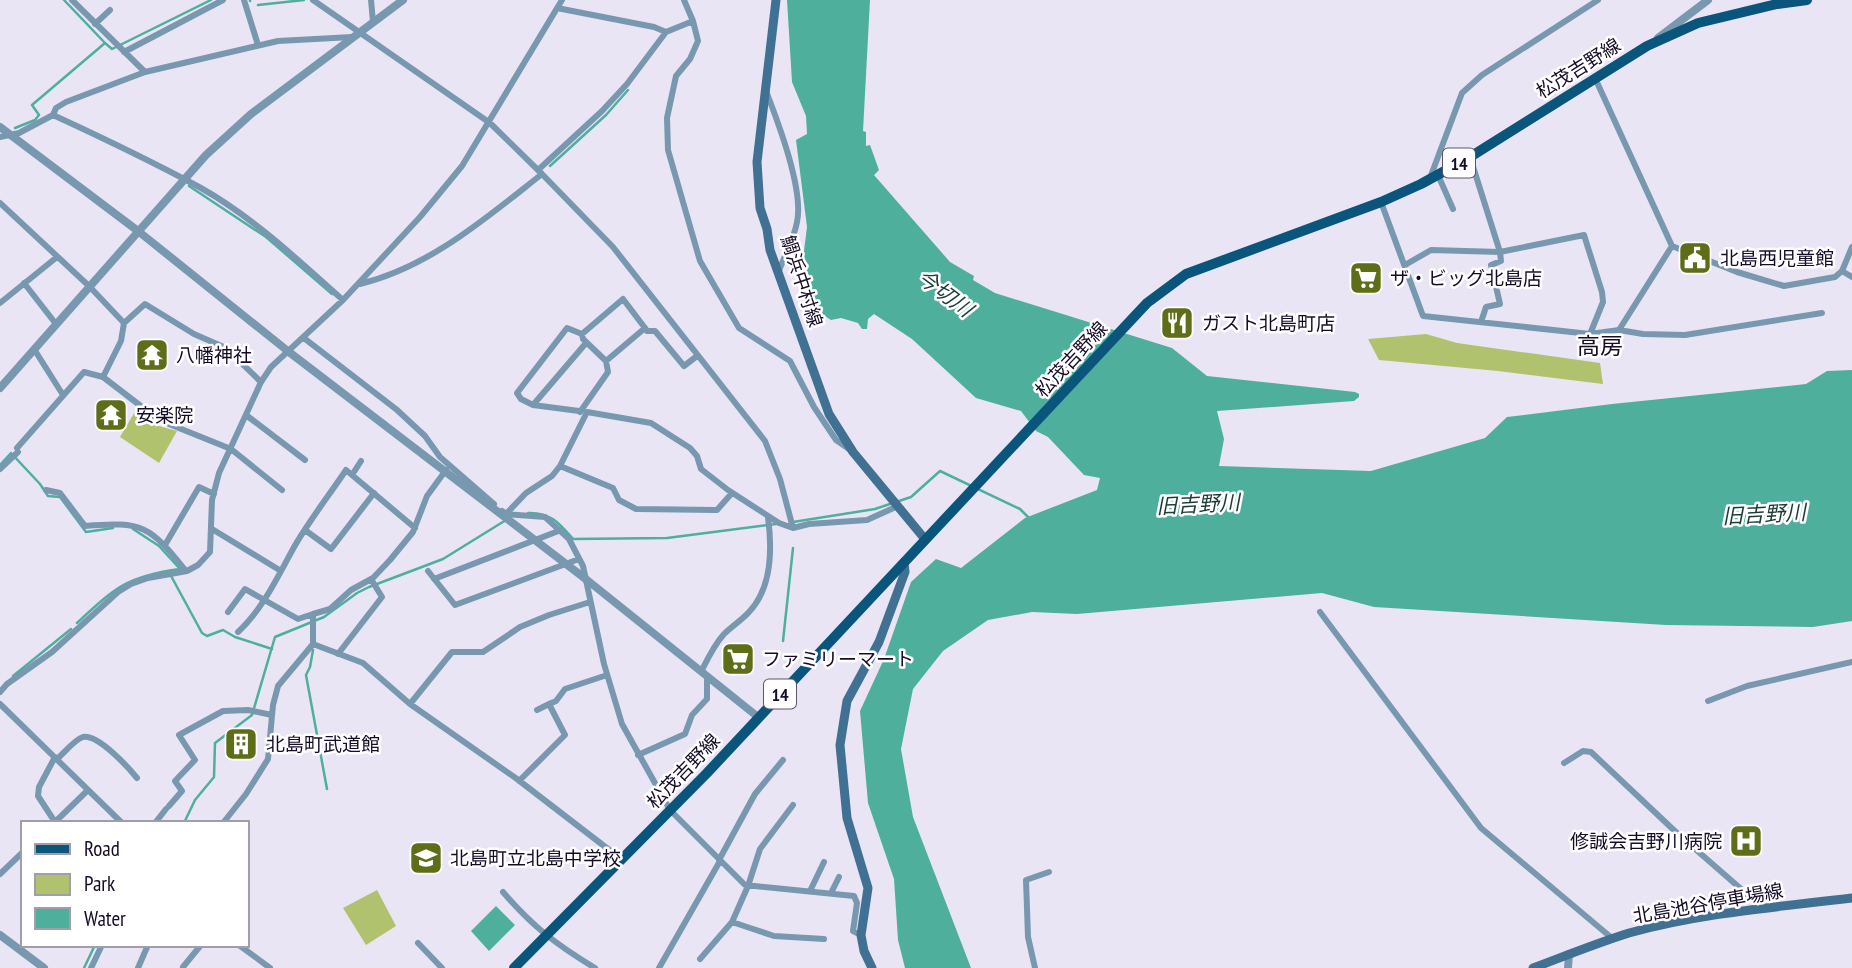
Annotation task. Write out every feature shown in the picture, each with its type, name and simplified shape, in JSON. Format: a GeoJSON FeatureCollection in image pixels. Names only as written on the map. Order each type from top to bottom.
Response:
{"type":"FeatureCollection","features":[{"type":"Feature","properties":{"kind":"main road","name":"鯛浜中村線"},"geometry":{"type":"LineString","coordinates":[[776,0],[757,162],[760,208],[778,273],[829,414],[853,452],[924,538]]}},
{"type":"Feature","properties":{"kind":"main road","name":"松茂吉野線"},"geometry":{"type":"LineString","coordinates":[[514,968],[758,718],[1147,303],[1186,274],[1381,202],[1434,177],[1647,46],[1698,23],[1777,4],[1807,0]]}},
{"type":"Feature","properties":{"kind":"main road"},"geometry":{"type":"LineString","coordinates":[[872,968],[860,935],[868,888],[847,818],[840,745],[846,701],[879,642],[905,572],[904,562]]}},
{"type":"Feature","properties":{"kind":"main road","name":"北島池谷停車場線"},"geometry":{"type":"LineString","coordinates":[[1533,968],[1613,939],[1673,923],[1852,898]]}},
{"type":"Feature","properties":{"kind":"street"},"geometry":{"type":"LineString","coordinates":[[72,0],[145,72]]}},
{"type":"Feature","properties":{"kind":"street"},"geometry":{"type":"LineString","coordinates":[[124,52],[223,0]]}},
{"type":"Feature","properties":{"kind":"street"},"geometry":{"type":"LineString","coordinates":[[244,0],[258,45]]}},
{"type":"Feature","properties":{"kind":"street"},"geometry":{"type":"LineString","coordinates":[[313,0],[355,35],[490,123],[613,247],[765,441],[780,479],[793,528]]}},
{"type":"Feature","properties":{"kind":"street"},"geometry":{"type":"LineString","coordinates":[[371,0],[373,22]]}},
{"type":"Feature","properties":{"kind":"street"},"geometry":{"type":"LineString","coordinates":[[0,388],[206,155],[251,114],[403,0]]}},
{"type":"Feature","properties":{"kind":"street"},"geometry":{"type":"LineString","coordinates":[[0,692],[52,652],[118,592],[148,578],[186,571],[198,565],[210,552],[214,494],[219,473],[261,382],[271,368],[344,300],[446,187],[490,123],[562,0]]}},
{"type":"Feature","properties":{"kind":"street"},"geometry":{"type":"LineString","coordinates":[[684,0],[698,41],[690,59],[676,76],[667,118],[668,150],[700,261],[739,328],[790,361],[814,407],[836,440],[853,452]]}},
{"type":"Feature","properties":{"kind":"street"},"geometry":{"type":"LineString","coordinates":[[1453,209],[1434,177],[1462,93],[1482,75],[1598,0]]}},
{"type":"Feature","properties":{"kind":"street"},"geometry":{"type":"LineString","coordinates":[[1647,46],[1709,0]]}},
{"type":"Feature","properties":{"kind":"street"},"geometry":{"type":"LineString","coordinates":[[557,8],[654,27],[666,32]]}},
{"type":"Feature","properties":{"kind":"street"},"geometry":{"type":"LineString","coordinates":[[95,24],[110,10]]}},
{"type":"Feature","properties":{"kind":"street"},"geometry":{"type":"LineString","coordinates":[[359,284],[377,280],[435,253],[490,215],[540,172],[602,111],[627,84],[666,32],[693,21]]}},
{"type":"Feature","properties":{"kind":"street"},"geometry":{"type":"LineString","coordinates":[[4,135],[19,133],[53,115],[56,108],[66,102],[145,72],[278,41],[355,35]]}},
{"type":"Feature","properties":{"kind":"street"},"geometry":{"type":"LineString","coordinates":[[1595,78],[1672,246],[1737,272],[1784,286],[1835,277],[1842,271],[1852,247]]}},
{"type":"Feature","properties":{"kind":"street"},"geometry":{"type":"LineString","coordinates":[[765,89],[785,139],[796,192],[798,221],[778,273]]}},
{"type":"Feature","properties":{"kind":"street"},"geometry":{"type":"LineString","coordinates":[[53,115],[201,188],[260,229],[344,300]]}},
{"type":"Feature","properties":{"kind":"street"},"geometry":{"type":"LineString","coordinates":[[0,127],[4,135],[138,231],[289,352],[447,469],[511,523],[758,718]]}},
{"type":"Feature","properties":{"kind":"street"},"geometry":{"type":"LineString","coordinates":[[1470,157],[1501,261],[1491,265],[1500,304],[1486,307],[1481,322]]}},
{"type":"Feature","properties":{"kind":"street"},"geometry":{"type":"LineString","coordinates":[[1381,202],[1423,316],[1590,334],[1619,330],[1643,334],[1685,335],[1822,313]]}},
{"type":"Feature","properties":{"kind":"street"},"geometry":{"type":"LineString","coordinates":[[0,203],[89,286],[124,323]]}},
{"type":"Feature","properties":{"kind":"street"},"geometry":{"type":"LineString","coordinates":[[1405,265],[1431,250],[1500,251],[1584,235],[1603,302],[1590,334]]}},
{"type":"Feature","properties":{"kind":"street"},"geometry":{"type":"LineString","coordinates":[[1619,330],[1672,246]]}},
{"type":"Feature","properties":{"kind":"street"},"geometry":{"type":"LineString","coordinates":[[0,303],[57,257]]}},
{"type":"Feature","properties":{"kind":"street"},"geometry":{"type":"LineString","coordinates":[[1842,271],[1852,277]]}},
{"type":"Feature","properties":{"kind":"street"},"geometry":{"type":"LineString","coordinates":[[24,283],[56,324]]}},
{"type":"Feature","properties":{"kind":"street"},"geometry":{"type":"LineString","coordinates":[[582,334],[624,299],[647,331],[655,331],[684,366],[697,356]]}},
{"type":"Feature","properties":{"kind":"street"},"geometry":{"type":"LineString","coordinates":[[103,377],[121,341],[124,323],[145,304],[194,334],[226,348],[261,382]]}},
{"type":"Feature","properties":{"kind":"street"},"geometry":{"type":"LineString","coordinates":[[503,514],[526,493],[552,476],[583,412],[608,372],[606,361],[586,343],[582,334],[567,328],[517,393],[521,399],[533,405],[583,412],[651,423],[690,448],[697,456],[701,469],[732,493],[768,517],[793,528],[809,524],[867,520],[898,506]]}},
{"type":"Feature","properties":{"kind":"street"},"geometry":{"type":"LineString","coordinates":[[606,361],[645,328]]}},
{"type":"Feature","properties":{"kind":"street"},"geometry":{"type":"LineString","coordinates":[[304,338],[396,409],[425,436],[447,469]]}},
{"type":"Feature","properties":{"kind":"street"},"geometry":{"type":"LineString","coordinates":[[533,405],[586,343]]}},
{"type":"Feature","properties":{"kind":"street"},"geometry":{"type":"LineString","coordinates":[[34,349],[63,395]]}},
{"type":"Feature","properties":{"kind":"street"},"geometry":{"type":"LineString","coordinates":[[0,470],[84,372],[103,377],[159,420],[231,449],[282,489]]}},
{"type":"Feature","properties":{"kind":"street"},"geometry":{"type":"LineString","coordinates":[[246,415],[305,460]]}},
{"type":"Feature","properties":{"kind":"street"},"geometry":{"type":"LineString","coordinates":[[352,475],[361,460]]}},
{"type":"Feature","properties":{"kind":"street"},"geometry":{"type":"LineString","coordinates":[[559,466],[613,488],[619,500],[636,509],[717,510],[732,493]]}},
{"type":"Feature","properties":{"kind":"street"},"geometry":{"type":"LineString","coordinates":[[228,612],[245,589],[298,619],[331,609],[351,590],[371,579],[390,560],[415,528],[427,496],[447,469]]}},
{"type":"Feature","properties":{"kind":"street"},"geometry":{"type":"LineString","coordinates":[[238,632],[251,621],[265,600],[305,530],[346,470],[415,528]]}},
{"type":"Feature","properties":{"kind":"street"},"geometry":{"type":"LineString","coordinates":[[165,545],[199,486],[214,494]]}},
{"type":"Feature","properties":{"kind":"street"},"geometry":{"type":"LineString","coordinates":[[46,490],[60,493],[85,526],[117,523],[138,526],[165,545],[186,571]]}},
{"type":"Feature","properties":{"kind":"street"},"geometry":{"type":"LineString","coordinates":[[305,530],[331,549],[374,493]]}},
{"type":"Feature","properties":{"kind":"street"},"geometry":{"type":"LineString","coordinates":[[503,514],[545,517],[569,539],[586,580],[607,675],[622,724],[670,810],[748,886],[854,896],[857,903],[853,932],[860,935]]}},
{"type":"Feature","properties":{"kind":"street"},"geometry":{"type":"LineString","coordinates":[[638,755],[685,734],[692,715],[707,699],[704,674],[711,650],[725,633],[751,611],[764,589],[771,547],[768,517]]}},
{"type":"Feature","properties":{"kind":"street"},"geometry":{"type":"LineString","coordinates":[[212,529],[281,571]]}},
{"type":"Feature","properties":{"kind":"street"},"geometry":{"type":"LineString","coordinates":[[434,579],[561,530]]}},
{"type":"Feature","properties":{"kind":"street"},"geometry":{"type":"LineString","coordinates":[[428,572],[455,605],[579,559]]}},
{"type":"Feature","properties":{"kind":"street"},"geometry":{"type":"LineString","coordinates":[[338,654],[382,597],[371,579]]}},
{"type":"Feature","properties":{"kind":"street"},"geometry":{"type":"LineString","coordinates":[[410,704],[452,652],[483,652],[520,627],[590,603]]}},
{"type":"Feature","properties":{"kind":"street"},"geometry":{"type":"LineString","coordinates":[[1320,612],[1481,828],[1613,939]]}},
{"type":"Feature","properties":{"kind":"street"},"geometry":{"type":"LineString","coordinates":[[225,821],[268,760],[278,686],[313,644],[313,614]]}},
{"type":"Feature","properties":{"kind":"street"},"geometry":{"type":"LineString","coordinates":[[313,644],[363,663],[410,704],[519,781],[621,859]]}},
{"type":"Feature","properties":{"kind":"street"},"geometry":{"type":"LineString","coordinates":[[1708,701],[1746,685],[1852,662]]}},
{"type":"Feature","properties":{"kind":"street"},"geometry":{"type":"LineString","coordinates":[[537,710],[556,701],[565,689],[607,675]]}},
{"type":"Feature","properties":{"kind":"street"},"geometry":{"type":"LineString","coordinates":[[0,704],[120,821]]}},
{"type":"Feature","properties":{"kind":"street"},"geometry":{"type":"LineString","coordinates":[[519,781],[565,735],[549,704]]}},
{"type":"Feature","properties":{"kind":"street"},"geometry":{"type":"LineString","coordinates":[[157,821],[182,791],[175,781],[195,760],[179,735],[223,711],[248,710],[272,715]]}},
{"type":"Feature","properties":{"kind":"street"},"geometry":{"type":"LineString","coordinates":[[53,821],[38,796],[39,787],[56,758],[81,738],[92,737],[106,747],[136,778]]}},
{"type":"Feature","properties":{"kind":"street"},"geometry":{"type":"LineString","coordinates":[[1564,764],[1583,751],[1591,752],[1678,834],[1764,909]]}},
{"type":"Feature","properties":{"kind":"street"},"geometry":{"type":"LineString","coordinates":[[659,968],[755,794],[783,760]]}},
{"type":"Feature","properties":{"kind":"street"},"geometry":{"type":"LineString","coordinates":[[55,821],[88,790]]}},
{"type":"Feature","properties":{"kind":"street"},"geometry":{"type":"LineString","coordinates":[[700,959],[732,922],[760,849],[793,805]]}},
{"type":"Feature","properties":{"kind":"street"},"geometry":{"type":"LineString","coordinates":[[0,874],[21,854]]}},
{"type":"Feature","properties":{"kind":"street"},"geometry":{"type":"LineString","coordinates":[[810,891],[824,862]]}},
{"type":"Feature","properties":{"kind":"street"},"geometry":{"type":"LineString","coordinates":[[1034,968],[1028,937],[1026,880],[1049,872]]}},
{"type":"Feature","properties":{"kind":"street"},"geometry":{"type":"LineString","coordinates":[[831,892],[839,877]]}},
{"type":"Feature","properties":{"kind":"street"},"geometry":{"type":"LineString","coordinates":[[503,892],[533,926],[562,948],[596,968]]}},
{"type":"Feature","properties":{"kind":"street"},"geometry":{"type":"LineString","coordinates":[[732,922],[774,936],[824,939]]}},
{"type":"Feature","properties":{"kind":"street"},"geometry":{"type":"LineString","coordinates":[[0,934],[44,968]]}},
{"type":"Feature","properties":{"kind":"street"},"geometry":{"type":"LineString","coordinates":[[418,943],[442,968]]}},
{"type":"Feature","properties":{"kind":"street"},"geometry":{"type":"LineString","coordinates":[[92,968],[101,947]]}},
{"type":"Feature","properties":{"kind":"street"},"geometry":{"type":"LineString","coordinates":[[138,968],[147,947]]}},
{"type":"Feature","properties":{"kind":"street"},"geometry":{"type":"LineString","coordinates":[[183,967],[199,947]]}},
{"type":"Feature","properties":{"kind":"street"},"geometry":{"type":"LineString","coordinates":[[242,947],[270,968]]}},
{"type":"Feature","properties":{"kind":"street"},"geometry":{"type":"LineString","coordinates":[[1568,968],[1569,954]]}},
{"type":"Feature","properties":{"kind":"green space"},"geometry":{"type":"Polygon","coordinates":[[[1426,334],[1457,343],[1600,363],[1603,384],[1379,360],[1368,339],[1426,334]]]}},
{"type":"Feature","properties":{"kind":"green space"},"geometry":{"type":"Polygon","coordinates":[[[136,410],[159,426],[177,431],[159,463],[120,437],[136,410]]]}},
{"type":"Feature","properties":{"kind":"green space"},"geometry":{"type":"Polygon","coordinates":[[[377,890],[396,926],[366,945],[343,908],[377,890]]]}},
{"type":"Feature","properties":{"kind":"water"},"geometry":{"type":"Polygon","coordinates":[[[787,0],[870,0],[863,131],[866,132],[866,146],[870,145],[879,170],[874,175],[950,262],[974,276],[973,280],[995,293],[1172,348],[1207,376],[1359,394],[1354,401],[1217,411],[1224,439],[1219,466],[1371,471],[1485,438],[1507,417],[1806,384],[1827,371],[1852,370],[1852,621],[1813,627],[1666,625],[1374,607],[1322,593],[1077,614],[1032,612],[988,620],[943,651],[913,689],[901,749],[913,817],[971,968],[905,968],[898,940],[894,879],[868,803],[860,711],[884,659],[911,582],[936,559],[961,568],[1025,518],[1097,490],[1100,478],[1084,475],[1048,437],[1036,431],[1021,411],[976,398],[912,339],[874,314],[868,319],[867,329],[862,329],[858,323],[841,318],[831,320],[817,311],[802,267],[807,227],[796,140],[807,134],[806,116],[792,82],[787,0]]]}},
{"type":"Feature","properties":{"kind":"water"},"geometry":{"type":"Polygon","coordinates":[[[496,906],[515,925],[489,951],[471,931],[496,906]]]}},
{"type":"Feature","properties":{"kind":"waterway"},"geometry":{"type":"LineString","coordinates":[[64,0],[105,43]]}},
{"type":"Feature","properties":{"kind":"waterway"},"geometry":{"type":"LineString","coordinates":[[15,128],[35,120],[39,115],[32,105],[105,43],[112,49],[211,0]]}},
{"type":"Feature","properties":{"kind":"waterway"},"geometry":{"type":"LineString","coordinates":[[258,5],[304,0]]}},
{"type":"Feature","properties":{"kind":"waterway"},"geometry":{"type":"LineString","coordinates":[[550,166],[606,115],[628,90]]}},
{"type":"Feature","properties":{"kind":"waterway"},"geometry":{"type":"LineString","coordinates":[[189,186],[266,237],[332,294]]}},
{"type":"Feature","properties":{"kind":"waterway"},"geometry":{"type":"LineString","coordinates":[[0,465],[11,453],[48,496],[60,497],[86,532],[113,528]]}},
{"type":"Feature","properties":{"kind":"waterway"},"geometry":{"type":"LineString","coordinates":[[793,522],[875,509],[911,497],[940,471],[1020,509],[1028,517]]}},
{"type":"Feature","properties":{"kind":"waterway"},"geometry":{"type":"LineString","coordinates":[[528,513],[549,517],[573,539],[667,538],[776,524]]}},
{"type":"Feature","properties":{"kind":"waterway"},"geometry":{"type":"LineString","coordinates":[[185,821],[195,800],[214,777],[215,743],[252,715],[275,637],[324,617],[369,587],[443,559],[506,520]]}},
{"type":"Feature","properties":{"kind":"waterway"},"geometry":{"type":"LineString","coordinates":[[77,623],[112,592],[134,580],[180,569],[159,546],[133,529]]}},
{"type":"Feature","properties":{"kind":"waterway"},"geometry":{"type":"LineString","coordinates":[[783,641],[793,548]]}},
{"type":"Feature","properties":{"kind":"waterway"},"geometry":{"type":"LineString","coordinates":[[170,574],[202,633],[207,636],[223,630],[235,637],[272,649]]}},
{"type":"Feature","properties":{"kind":"waterway"},"geometry":{"type":"LineString","coordinates":[[13,676],[71,629]]}},
{"type":"Feature","properties":{"kind":"waterway"},"geometry":{"type":"LineString","coordinates":[[313,650],[306,675],[327,789]]}},
{"type":"Feature","properties":{"kind":"waterway"},"geometry":{"type":"LineString","coordinates":[[84,968],[94,947]]}},
{"type":"Feature","properties":{"kind":"place","name":"北島西児童館"},"geometry":{"type":"Point","coordinates":[1695,258]}},
{"type":"Feature","properties":{"kind":"place","name":"ザ・ビッグ北島店"},"geometry":{"type":"Point","coordinates":[1366,278]}},
{"type":"Feature","properties":{"kind":"place","name":"ガスト北島町店"},"geometry":{"type":"Point","coordinates":[1177,323]}},
{"type":"Feature","properties":{"kind":"place","name":"八幡神社"},"geometry":{"type":"Point","coordinates":[152,355]}},
{"type":"Feature","properties":{"kind":"place","name":"安楽院"},"geometry":{"type":"Point","coordinates":[111,415]}},
{"type":"Feature","properties":{"kind":"place","name":"ファミリーマート"},"geometry":{"type":"Point","coordinates":[738,659]}},
{"type":"Feature","properties":{"kind":"place","name":"北島町武道館"},"geometry":{"type":"Point","coordinates":[241,744]}},
{"type":"Feature","properties":{"kind":"place","name":"修誠会吉野川病院"},"geometry":{"type":"Point","coordinates":[1746,841]}},
{"type":"Feature","properties":{"kind":"place","name":"北島町立北島中学校"},"geometry":{"type":"Point","coordinates":[426,858]}},
{"type":"Feature","properties":{"kind":"district","name":"高房"},"geometry":{"type":"Point","coordinates":[1600,345]}},
{"type":"Feature","properties":{"kind":"water label","name":"今切川"},"geometry":{"type":"Point","coordinates":[945,293]}},
{"type":"Feature","properties":{"kind":"water label","name":"旧吉野川"},"geometry":{"type":"Point","coordinates":[1198,504]}},
{"type":"Feature","properties":{"kind":"water label","name":"旧吉野川"},"geometry":{"type":"Point","coordinates":[1764,514]}}]}
